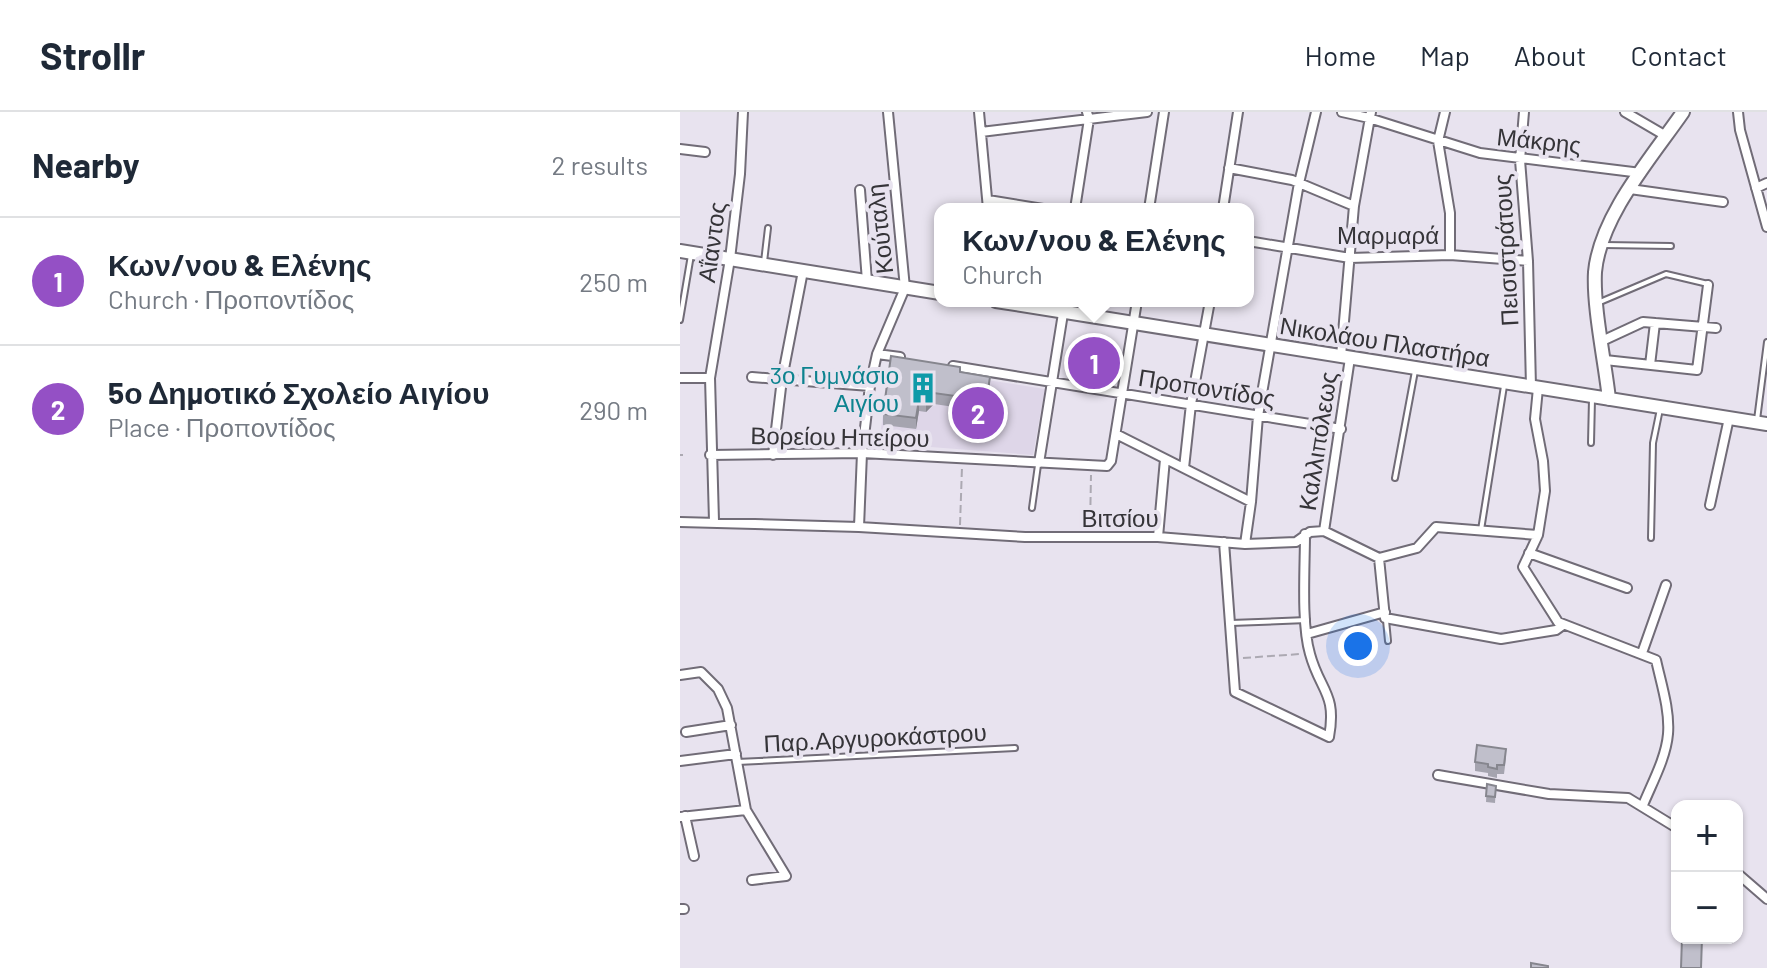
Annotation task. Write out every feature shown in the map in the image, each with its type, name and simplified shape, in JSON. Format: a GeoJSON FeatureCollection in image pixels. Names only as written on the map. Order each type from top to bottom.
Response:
{"type":"FeatureCollection","features":[{"type":"Feature","properties":{"kind":"main road"},"geometry":{"type":"LineString","coordinates":[[1609,399],[1595,273],[1601,245],[1630,189],[1683,112]]}},
{"type":"Feature","properties":{"kind":"main road"},"geometry":{"type":"LineString","coordinates":[[686,252],[934,292]]}},
{"type":"Feature","properties":{"kind":"main road","name":"Νικολάου Πλαστήρα"},"geometry":{"type":"LineString","coordinates":[[1064,307],[1135,324],[1762,423]]}},
{"type":"Feature","properties":{"kind":"street","name":"Αΐαντος"},"geometry":{"type":"LineString","coordinates":[[714,521],[710,378],[730,259],[740,174],[743,112]]}},
{"type":"Feature","properties":{"kind":"street","name":"Κούταλη"},"geometry":{"type":"LineString","coordinates":[[859,527],[862,453],[870,386],[877,354],[905,288],[888,112]]}},
{"type":"Feature","properties":{"kind":"street"},"geometry":{"type":"LineString","coordinates":[[979,112],[988,203]]}},
{"type":"Feature","properties":{"kind":"street"},"geometry":{"type":"LineString","coordinates":[[981,132],[1088,116],[1147,112]]}},
{"type":"Feature","properties":{"kind":"street"},"geometry":{"type":"LineString","coordinates":[[1150,203],[1164,112]]}},
{"type":"Feature","properties":{"kind":"street"},"geometry":{"type":"LineString","coordinates":[[1224,203],[1238,112]]}},
{"type":"Feature","properties":{"kind":"street"},"geometry":{"type":"LineString","coordinates":[[1245,544],[1258,416],[1299,183],[1316,112]]}},
{"type":"Feature","properties":{"kind":"street","name":"Μάκρης"},"geometry":{"type":"LineString","coordinates":[[1342,112],[1370,115],[1480,153],[1641,173]]}},
{"type":"Feature","properties":{"kind":"street"},"geometry":{"type":"LineString","coordinates":[[1445,112],[1438,141],[1450,213],[1450,255]]}},
{"type":"Feature","properties":{"kind":"street","name":"Πεισιστράτους"},"geometry":{"type":"LineString","coordinates":[[1524,112],[1520,160],[1535,419],[1545,491],[1538,535],[1529,553]]}},
{"type":"Feature","properties":{"kind":"street"},"geometry":{"type":"LineString","coordinates":[[1625,112],[1666,136]]}},
{"type":"Feature","properties":{"kind":"street"},"geometry":{"type":"LineString","coordinates":[[1738,112],[1740,130],[1767,227]]}},
{"type":"Feature","properties":{"kind":"street","name":"Καλλιπόλεως"},"geometry":{"type":"LineString","coordinates":[[1324,531],[1341,429],[1354,206],[1370,115]]}},
{"type":"Feature","properties":{"kind":"street"},"geometry":{"type":"LineString","coordinates":[[1076,203],[1088,116]]}},
{"type":"Feature","properties":{"kind":"street"},"geometry":{"type":"LineString","coordinates":[[680,149],[705,152]]}},
{"type":"Feature","properties":{"kind":"street"},"geometry":{"type":"LineString","coordinates":[[1229,168],[1299,183],[1354,206]]}},
{"type":"Feature","properties":{"kind":"street"},"geometry":{"type":"LineString","coordinates":[[1756,188],[1767,183]]}},
{"type":"Feature","properties":{"kind":"street"},"geometry":{"type":"LineString","coordinates":[[1630,189],[1723,202]]}},
{"type":"Feature","properties":{"kind":"street"},"geometry":{"type":"LineString","coordinates":[[860,190],[867,281]]}},
{"type":"Feature","properties":{"kind":"street","name":"Μαρμαρά"},"geometry":{"type":"LineString","coordinates":[[1254,242],[1350,258],[1450,255],[1528,261]]}},
{"type":"Feature","properties":{"kind":"street"},"geometry":{"type":"LineString","coordinates":[[773,455],[782,379],[803,271]]}},
{"type":"Feature","properties":{"kind":"street"},"geometry":{"type":"LineString","coordinates":[[1605,360],[1697,370],[1708,285]]}},
{"type":"Feature","properties":{"kind":"street"},"geometry":{"type":"LineString","coordinates":[[1039,463],[1064,307]]}},
{"type":"Feature","properties":{"kind":"street"},"geometry":{"type":"LineString","coordinates":[[1136,307],[1116,434],[1251,502]]}},
{"type":"Feature","properties":{"kind":"street"},"geometry":{"type":"LineString","coordinates":[[1184,468],[1191,404],[1209,307]]}},
{"type":"Feature","properties":{"kind":"street"},"geometry":{"type":"LineString","coordinates":[[1602,341],[1643,322],[1716,328]]}},
{"type":"Feature","properties":{"kind":"street"},"geometry":{"type":"LineString","coordinates":[[1650,365],[1655,323]]}},
{"type":"Feature","properties":{"kind":"street"},"geometry":{"type":"LineString","coordinates":[[877,354],[906,358]]}},
{"type":"Feature","properties":{"kind":"street","name":"Προποντίδος"},"geometry":{"type":"LineString","coordinates":[[936,363],[1341,429]]}},
{"type":"Feature","properties":{"kind":"street"},"geometry":{"type":"LineString","coordinates":[[752,377],[870,386]]}},
{"type":"Feature","properties":{"kind":"street"},"geometry":{"type":"LineString","coordinates":[[680,378],[710,378]]}},
{"type":"Feature","properties":{"kind":"street"},"geometry":{"type":"LineString","coordinates":[[1710,505],[1729,418]]}},
{"type":"Feature","properties":{"kind":"street","name":"Βορείου Ηπείρου"},"geometry":{"type":"LineString","coordinates":[[710,455],[862,453],[1107,466],[1111,461],[1116,434]]}},
{"type":"Feature","properties":{"kind":"street"},"geometry":{"type":"LineString","coordinates":[[1158,537],[1165,459]]}},
{"type":"Feature","properties":{"kind":"street","name":"Βιτσίου"},"geometry":{"type":"LineString","coordinates":[[680,522],[1158,537],[1245,544],[1296,542],[1305,534],[1324,531]]}},
{"type":"Feature","properties":{"kind":"street"},"geometry":{"type":"LineString","coordinates":[[1324,531],[1379,558],[1417,548],[1436,527],[1538,535]]}},
{"type":"Feature","properties":{"kind":"street"},"geometry":{"type":"LineString","coordinates":[[1224,542],[1235,692],[1329,737],[1333,713],[1310,654],[1307,634],[1305,534]]}},
{"type":"Feature","properties":{"kind":"street"},"geometry":{"type":"LineString","coordinates":[[1627,588],[1529,553],[1523,567],[1558,622],[1656,660],[1667,712],[1668,735],[1658,771],[1643,805]]}},
{"type":"Feature","properties":{"kind":"street"},"geometry":{"type":"LineString","coordinates":[[1379,558],[1385,615]]}},
{"type":"Feature","properties":{"kind":"street"},"geometry":{"type":"LineString","coordinates":[[1642,653],[1666,585]]}},
{"type":"Feature","properties":{"kind":"street"},"geometry":{"type":"LineString","coordinates":[[1307,634],[1385,615],[1501,639],[1556,630],[1563,625]]}},
{"type":"Feature","properties":{"kind":"street"},"geometry":{"type":"LineString","coordinates":[[680,675],[701,672],[718,689],[731,725],[746,810],[786,876],[752,880]]}},
{"type":"Feature","properties":{"kind":"street"},"geometry":{"type":"LineString","coordinates":[[686,732],[731,725]]}},
{"type":"Feature","properties":{"kind":"street"},"geometry":{"type":"LineString","coordinates":[[680,761],[737,758]]}},
{"type":"Feature","properties":{"kind":"street"},"geometry":{"type":"LineString","coordinates":[[1438,775],[1549,794],[1628,798],[1671,824]]}},
{"type":"Feature","properties":{"kind":"street"},"geometry":{"type":"LineString","coordinates":[[694,856],[683,816],[746,810]]}},
{"type":"Feature","properties":{"kind":"street"},"geometry":{"type":"LineString","coordinates":[[1743,878],[1767,899]]}},
{"type":"Feature","properties":{"kind":"lane"},"geometry":{"type":"LineString","coordinates":[[764,265],[768,228]]}},
{"type":"Feature","properties":{"kind":"lane"},"geometry":{"type":"LineString","coordinates":[[1601,245],[1671,246]]}},
{"type":"Feature","properties":{"kind":"lane"},"geometry":{"type":"LineString","coordinates":[[680,320],[686,252]]}},
{"type":"Feature","properties":{"kind":"lane"},"geometry":{"type":"LineString","coordinates":[[1597,303],[1666,274],[1708,285]]}},
{"type":"Feature","properties":{"kind":"lane"},"geometry":{"type":"LineString","coordinates":[[1762,423],[1767,342]]}},
{"type":"Feature","properties":{"kind":"lane"},"geometry":{"type":"LineString","coordinates":[[1395,478],[1416,368]]}},
{"type":"Feature","properties":{"kind":"lane"},"geometry":{"type":"LineString","coordinates":[[1481,530],[1504,383]]}},
{"type":"Feature","properties":{"kind":"lane"},"geometry":{"type":"LineString","coordinates":[[1591,443],[1592,396]]}},
{"type":"Feature","properties":{"kind":"lane"},"geometry":{"type":"LineString","coordinates":[[1651,538],[1653,443],[1661,407]]}},
{"type":"Feature","properties":{"kind":"lane"},"geometry":{"type":"LineString","coordinates":[[1032,508],[1039,463]]}},
{"type":"Feature","properties":{"kind":"lane"},"geometry":{"type":"LineString","coordinates":[[1385,615],[1388,641]]}},
{"type":"Feature","properties":{"kind":"lane"},"geometry":{"type":"LineString","coordinates":[[1229,623],[1307,620]]}},
{"type":"Feature","properties":{"kind":"lane","name":"Παρ.Αργυροκάστρου"},"geometry":{"type":"LineString","coordinates":[[737,758],[1015,748]]}},
{"type":"Feature","properties":{"kind":"path"},"geometry":{"type":"LineString","coordinates":[[960,533],[962,458]]}},
{"type":"Feature","properties":{"kind":"path"},"geometry":{"type":"LineString","coordinates":[[1090,537],[1091,466]]}},
{"type":"Feature","properties":{"kind":"path"},"geometry":{"type":"LineString","coordinates":[[1232,658],[1310,654]]}},
{"type":"Feature","properties":{"kind":"shaded area"},"geometry":{"type":"Polygon","coordinates":[[[890,365],[1045,389],[1033,455],[879,443],[890,365]]]}},
{"type":"Feature","properties":{"kind":"building"},"geometry":{"type":"Polygon","coordinates":[[[1094,339],[1114,346],[1113,351],[1118,356],[1116,361],[1112,360],[1111,367],[1102,365],[1101,369],[1073,364],[1074,358],[1070,358],[1073,344],[1077,341],[1094,344],[1094,339]]]}},
{"type":"Feature","properties":{"kind":"building"},"geometry":{"type":"Polygon","coordinates":[[[891,356],[960,367],[960,372],[990,377],[982,428],[966,426],[970,398],[934,393],[926,401],[919,400],[916,418],[883,414],[891,356]]]}},
{"type":"Feature","properties":{"kind":"building"},"geometry":{"type":"Polygon","coordinates":[[[1477,745],[1506,749],[1504,765],[1497,765],[1497,769],[1475,762],[1477,745]]]}},
{"type":"Feature","properties":{"kind":"building"},"geometry":{"type":"Polygon","coordinates":[[[1487,784],[1496,786],[1495,797],[1486,796],[1487,784]]]}},
{"type":"Feature","properties":{"kind":"building"},"geometry":{"type":"Polygon","coordinates":[[[1682,944],[1702,944],[1701,968],[1681,968],[1682,944]]]}},
{"type":"Feature","properties":{"kind":"building"},"geometry":{"type":"Polygon","coordinates":[[[1531,963],[1548,966],[1548,968],[1531,968],[1531,963]]]}},
{"type":"Feature","properties":{"kind":"place","name":"Κων/νου & Ελένης"},"geometry":{"type":"Point","coordinates":[1094,363]}},
{"type":"Feature","properties":{"kind":"place","name":"3ο Γυμνάσιο Αιγίου"},"geometry":{"type":"Point","coordinates":[923,388]}},
{"type":"Feature","properties":{"kind":"place","name":"5ο Δημοτικό Σχολείο Αιγίου"},"geometry":{"type":"Point","coordinates":[978,413]}}]}
